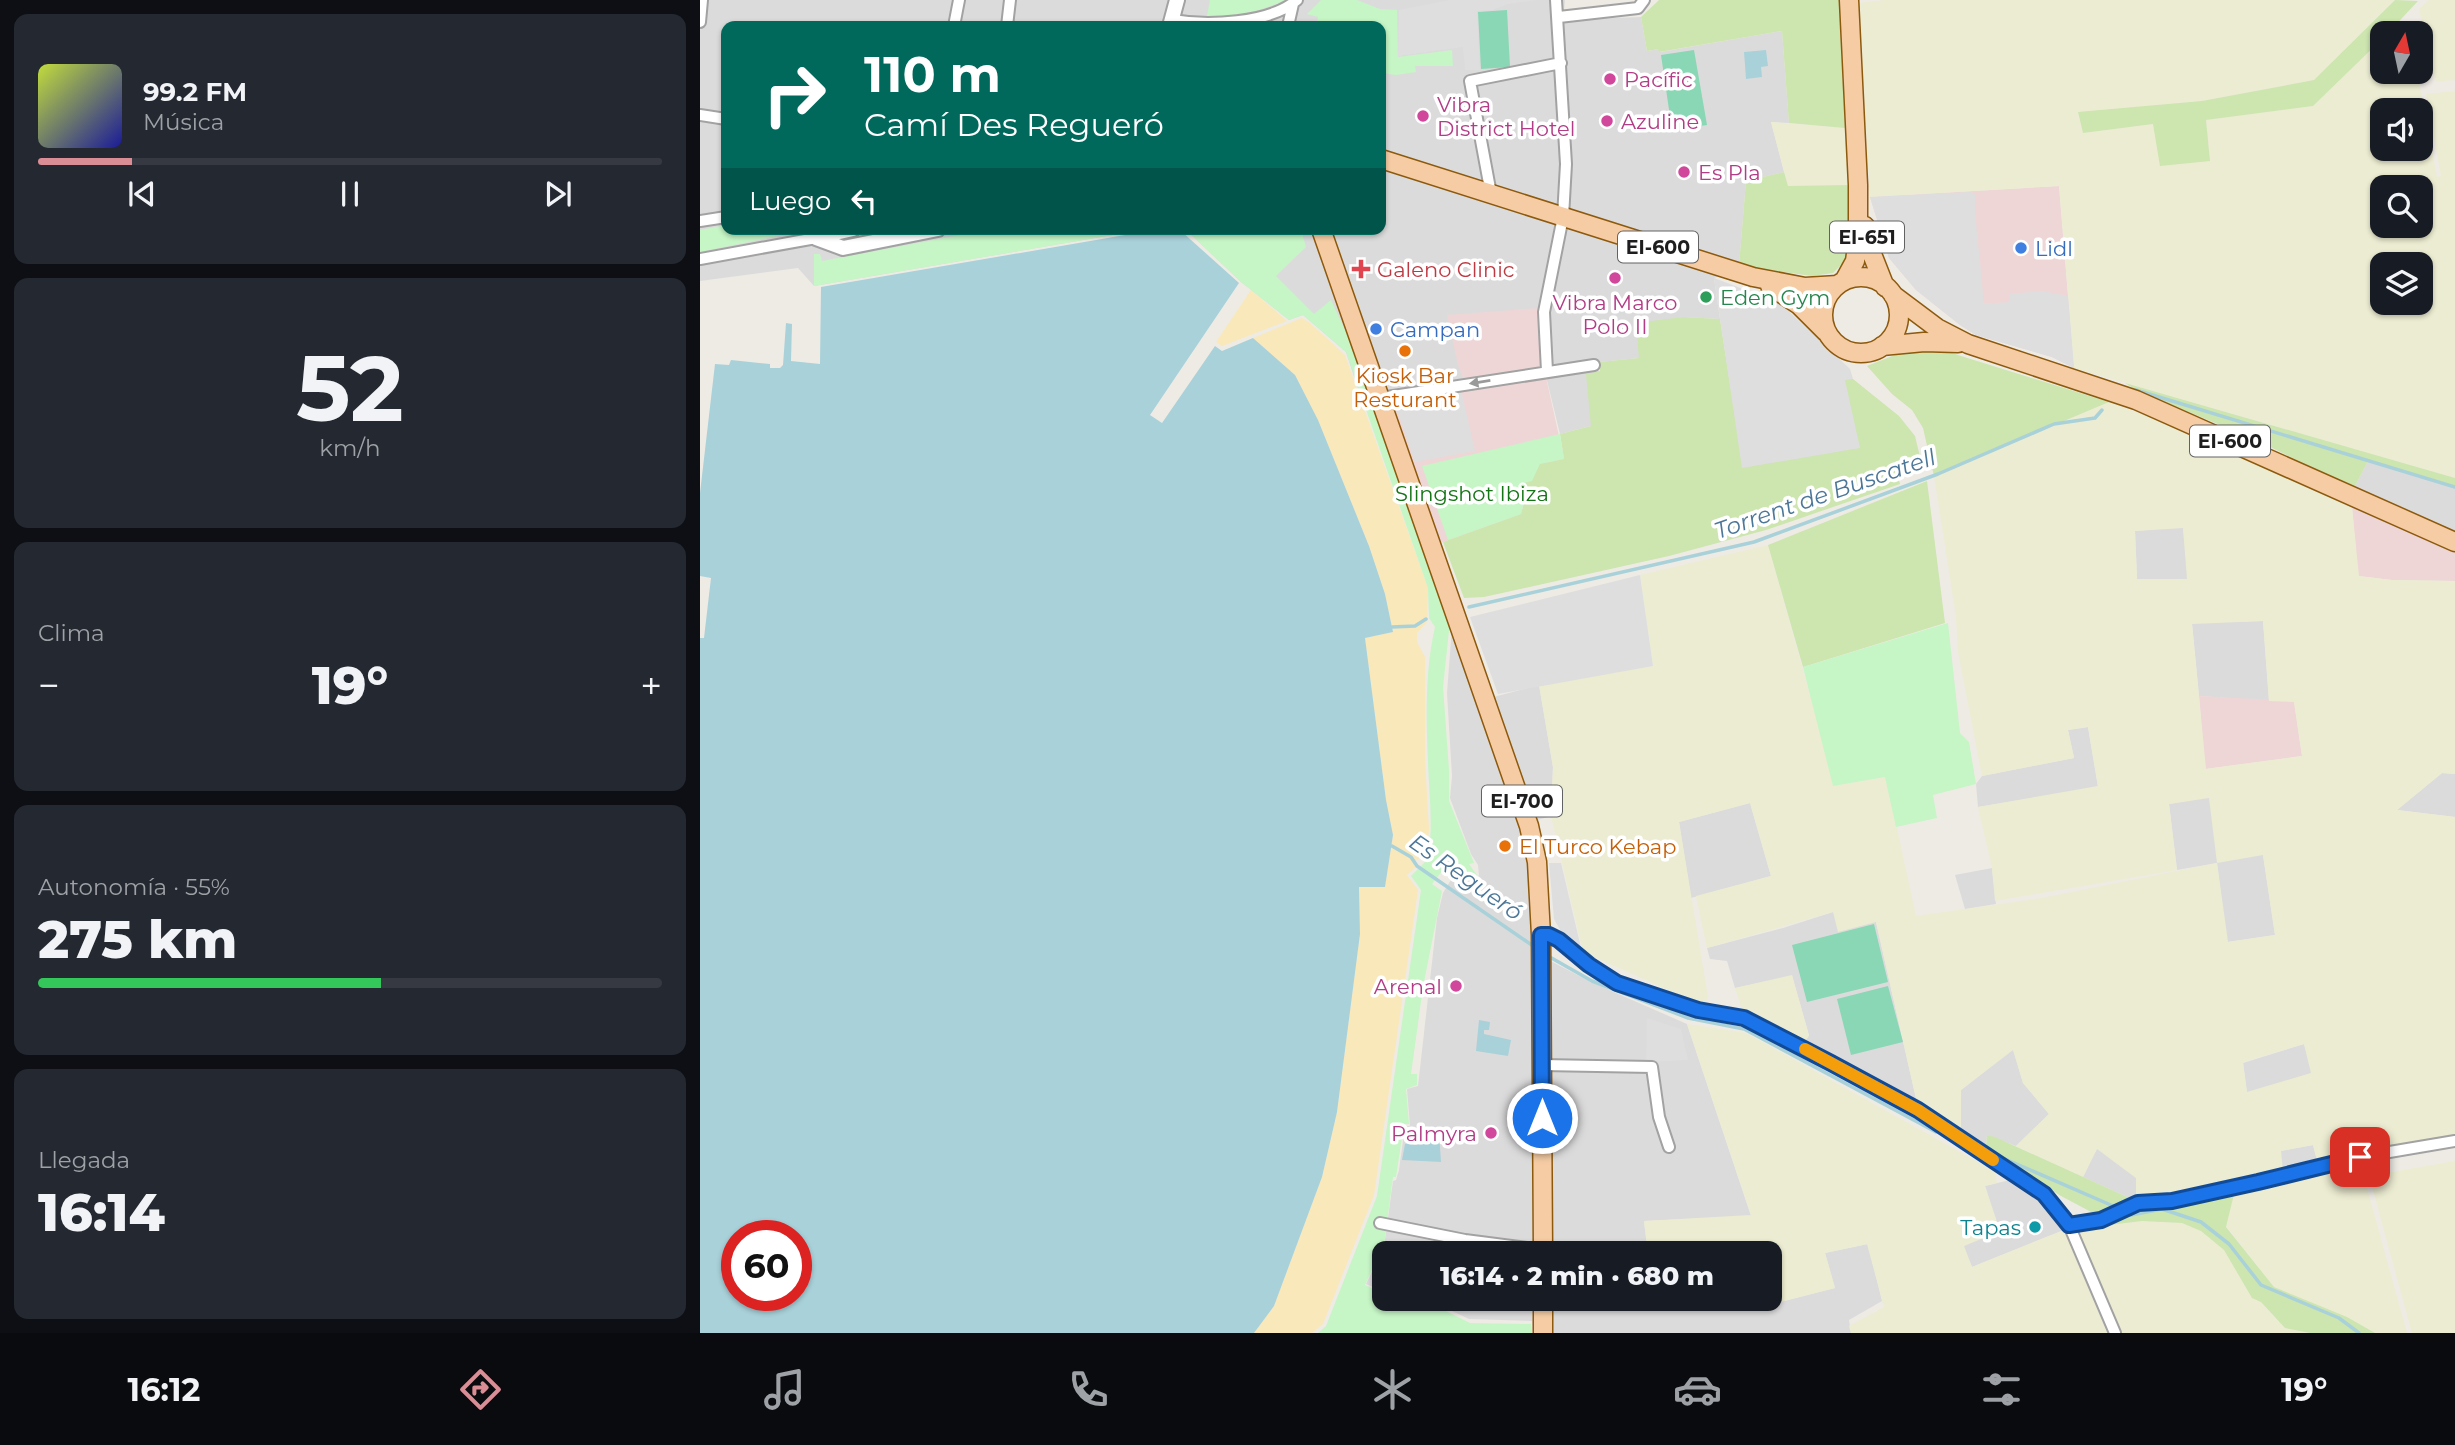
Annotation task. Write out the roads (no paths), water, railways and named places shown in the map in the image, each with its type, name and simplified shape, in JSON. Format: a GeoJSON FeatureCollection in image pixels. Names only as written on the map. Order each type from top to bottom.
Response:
{"type":"FeatureCollection","features":[{"type":"Feature","properties":{"kind":"main road","name":"EI-651"},"geometry":{"type":"LineString","coordinates":[[1841,283],[1851,270],[1857,250],[1858,185],[1849,0]]}},
{"type":"Feature","properties":{"kind":"main road","name":"EI-600"},"geometry":{"type":"LineString","coordinates":[[1386,161],[1753,277],[1805,286],[1866,278],[1889,290],[1937,328],[1968,344],[2136,400],[2455,542]]}},
{"type":"Feature","properties":{"kind":"main road","name":"EI-651"},"geometry":{"type":"LineString","coordinates":[[1858,185],[1870,249],[1889,290]]}},
{"type":"Feature","properties":{"kind":"main road","name":"EI-700"},"geometry":{"type":"LineString","coordinates":[[1322,235],[1522,802],[1537,862],[1541,946],[1543,1241]]}},
{"type":"Feature","properties":{"kind":"main road","name":"EI-600"},"geometry":{"type":"LineString","coordinates":[[1753,277],[1784,294],[1805,310],[1839,346],[1850,352],[1870,352],[1882,346],[1924,342],[1968,344]]}},
{"type":"Feature","properties":{"kind":"main road"},"geometry":{"type":"LineString","coordinates":[[1826,332],[1824,306],[1829,294],[1841,283]]}},
{"type":"Feature","properties":{"kind":"main road"},"geometry":{"type":"LineString","coordinates":[[1882,346],[1892,336],[1898,323],[1898,308],[1889,290]]}},
{"type":"Feature","properties":{"kind":"main road"},"geometry":{"type":"LineString","coordinates":[[1543,1311],[1543,1333]]}},
{"type":"Feature","properties":{"kind":"street"},"geometry":{"type":"LineString","coordinates":[[700,22],[702,0]]}},
{"type":"Feature","properties":{"kind":"street"},"geometry":{"type":"LineString","coordinates":[[955,21],[959,0]]}},
{"type":"Feature","properties":{"kind":"street"},"geometry":{"type":"LineString","coordinates":[[1008,21],[1010,0]]}},
{"type":"Feature","properties":{"kind":"street"},"geometry":{"type":"LineString","coordinates":[[1172,21],[1177,0]]}},
{"type":"Feature","properties":{"kind":"street"},"geometry":{"type":"LineString","coordinates":[[1547,371],[1544,312],[1563,217],[1566,164],[1556,0]]}},
{"type":"Feature","properties":{"kind":"street"},"geometry":{"type":"LineString","coordinates":[[1559,17],[1638,8],[1644,0]]}},
{"type":"Feature","properties":{"kind":"street"},"geometry":{"type":"LineString","coordinates":[[1239,21],[1295,2]]}},
{"type":"Feature","properties":{"kind":"street"},"geometry":{"type":"LineString","coordinates":[[1289,21],[1295,2]]}},
{"type":"Feature","properties":{"kind":"street"},"geometry":{"type":"LineString","coordinates":[[1491,194],[1470,81],[1561,63]]}},
{"type":"Feature","properties":{"kind":"street"},"geometry":{"type":"LineString","coordinates":[[700,115],[721,118]]}},
{"type":"Feature","properties":{"kind":"street"},"geometry":{"type":"LineString","coordinates":[[700,221],[721,218]]}},
{"type":"Feature","properties":{"kind":"street"},"geometry":{"type":"LineString","coordinates":[[700,259],[807,235]]}},
{"type":"Feature","properties":{"kind":"street"},"geometry":{"type":"LineString","coordinates":[[820,235],[843,248],[907,235]]}},
{"type":"Feature","properties":{"kind":"street"},"geometry":{"type":"LineString","coordinates":[[1380,398],[1594,365]]}},
{"type":"Feature","properties":{"kind":"street"},"geometry":{"type":"LineString","coordinates":[[1541,946],[1549,935],[1617,983],[1698,1010],[1744,1018],[1918,1110],[2044,1194],[2069,1225],[2115,1333]]}},
{"type":"Feature","properties":{"kind":"street"},"geometry":{"type":"LineString","coordinates":[[1542,1065],[1652,1067],[1659,1117],[1669,1147]]}},
{"type":"Feature","properties":{"kind":"street"},"geometry":{"type":"LineString","coordinates":[[2069,1225],[2110,1217],[2130,1206],[2172,1201],[2360,1157],[2455,1141]]}},
{"type":"Feature","properties":{"kind":"street"},"geometry":{"type":"LineString","coordinates":[[1380,1223],[1472,1241]]}},
{"type":"Feature","properties":{"kind":"water"},"geometry":{"type":"Polygon","coordinates":[[[1766,50],[1768,66],[1761,67],[1762,77],[1746,79],[1744,52],[1766,50]]]}},
{"type":"Feature","properties":{"kind":"water"},"geometry":{"type":"Polygon","coordinates":[[[1125,235],[1185,235],[1239,283],[1150,415],[1162,423],[1215,346],[1222,351],[1253,338],[1295,375],[1318,420],[1369,546],[1385,594],[1393,632],[1365,638],[1393,835],[1385,887],[1359,887],[1360,934],[1337,1112],[1322,1177],[1274,1306],[1254,1333],[700,1333],[700,638],[704,638],[711,578],[700,576],[700,493],[715,364],[729,365],[731,360],[770,364],[770,368],[780,368],[783,365],[786,323],[792,324],[791,361],[820,364],[821,287],[1125,235]]]}},
{"type":"Feature","properties":{"kind":"water"},"geometry":{"type":"Polygon","coordinates":[[[1479,1020],[1490,1022],[1489,1030],[1484,1030],[1484,1034],[1511,1040],[1508,1056],[1476,1051],[1479,1020]]]}},
{"type":"Feature","properties":{"kind":"water"},"geometry":{"type":"Polygon","coordinates":[[[1439,1133],[1441,1162],[1402,1160],[1405,1144],[1422,1144],[1424,1134],[1439,1133]]]}},
{"type":"Feature","properties":{"kind":"waterway","name":"Torrent de Buscatell"},"geometry":{"type":"LineString","coordinates":[[2136,390],[2455,487]]}},
{"type":"Feature","properties":{"kind":"waterway","name":"Torrent de Buscatell"},"geometry":{"type":"LineString","coordinates":[[1469,607],[1754,542],[1938,474],[2054,424],[2095,418],[2102,410]]}},
{"type":"Feature","properties":{"kind":"waterway","name":"Torrent de Buscatell"},"geometry":{"type":"LineString","coordinates":[[1392,627],[1415,626],[1426,619]]}},
{"type":"Feature","properties":{"kind":"waterway","name":"Es Regueró"},"geometry":{"type":"LineString","coordinates":[[1392,846],[1536,948]]}},
{"type":"Feature","properties":{"kind":"waterway","name":"Es Regueró"},"geometry":{"type":"LineString","coordinates":[[1548,956],[1592,981],[1688,1018],[1744,1029],[1936,1132]]}},
{"type":"Feature","properties":{"kind":"waterway","name":"Es Regueró"},"geometry":{"type":"LineString","coordinates":[[2005,1159],[2120,1209]]}},
{"type":"Feature","properties":{"kind":"waterway","name":"Es Regueró"},"geometry":{"type":"LineString","coordinates":[[2127,1213],[2131,1215],[2162,1209],[2201,1222],[2229,1244],[2261,1285],[2339,1318],[2359,1333]]}},
{"type":"Feature","properties":{"kind":"place","name":"Pacífic"},"geometry":{"type":"Point","coordinates":[1610,79]}},
{"type":"Feature","properties":{"kind":"place","name":"Vibra District Hotel"},"geometry":{"type":"Point","coordinates":[1423,116]}},
{"type":"Feature","properties":{"kind":"place","name":"Azuline"},"geometry":{"type":"Point","coordinates":[1607,121]}},
{"type":"Feature","properties":{"kind":"place","name":"Es Pla"},"geometry":{"type":"Point","coordinates":[1684,172]}},
{"type":"Feature","properties":{"kind":"place","name":"Lidl"},"geometry":{"type":"Point","coordinates":[2021,248]}},
{"type":"Feature","properties":{"kind":"place","name":"Galeno Clinic"},"geometry":{"type":"Point","coordinates":[1361,269]}},
{"type":"Feature","properties":{"kind":"place","name":"Vibra Marco Polo II"},"geometry":{"type":"Point","coordinates":[1615,278]}},
{"type":"Feature","properties":{"kind":"place","name":"Eden Gym"},"geometry":{"type":"Point","coordinates":[1706,297]}},
{"type":"Feature","properties":{"kind":"place","name":"Campan"},"geometry":{"type":"Point","coordinates":[1376,329]}},
{"type":"Feature","properties":{"kind":"place","name":"Kiosk Bar Resturant"},"geometry":{"type":"Point","coordinates":[1405,351]}},
{"type":"Feature","properties":{"kind":"place","name":"El Turco Kebap"},"geometry":{"type":"Point","coordinates":[1505,846]}},
{"type":"Feature","properties":{"kind":"place","name":"Arenal"},"geometry":{"type":"Point","coordinates":[1456,986]}},
{"type":"Feature","properties":{"kind":"place","name":"Palmyra"},"geometry":{"type":"Point","coordinates":[1491,1133]}},
{"type":"Feature","properties":{"kind":"place","name":"Tapas"},"geometry":{"type":"Point","coordinates":[2035,1227]}},
{"type":"Feature","properties":{"kind":"park label","name":"Slingshot Ibiza"},"geometry":{"type":"Point","coordinates":[1472,493]}}]}
